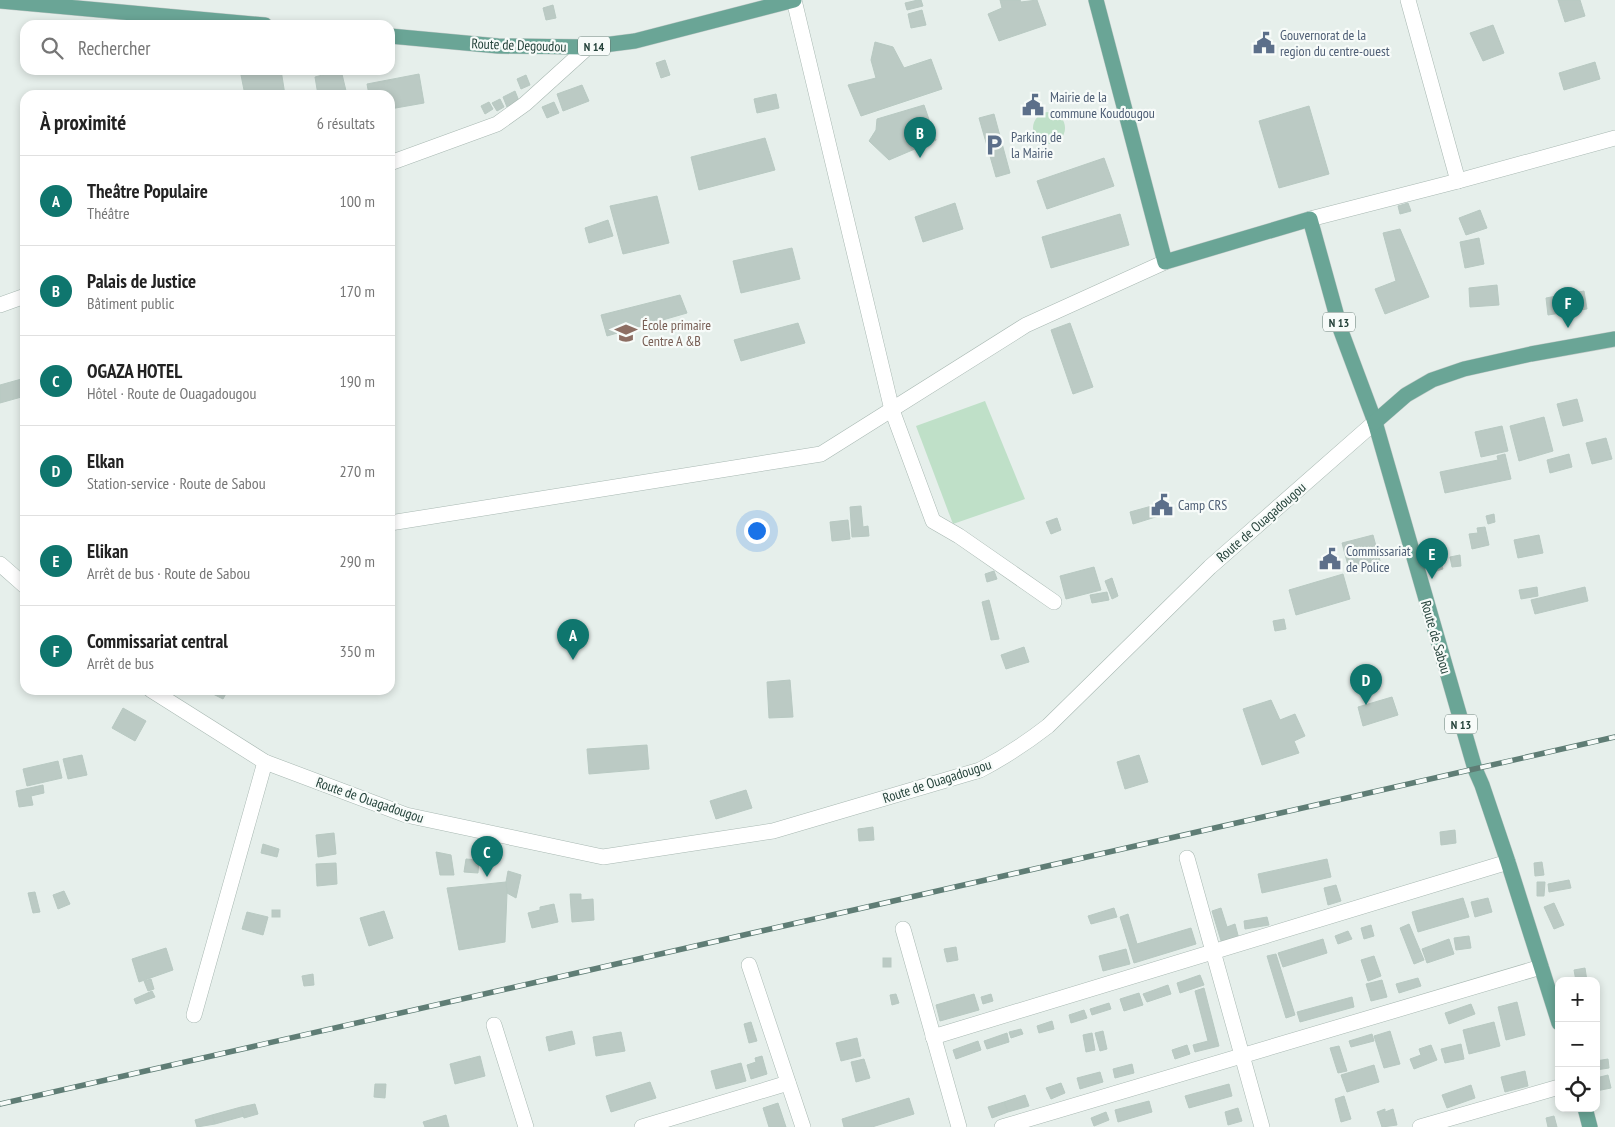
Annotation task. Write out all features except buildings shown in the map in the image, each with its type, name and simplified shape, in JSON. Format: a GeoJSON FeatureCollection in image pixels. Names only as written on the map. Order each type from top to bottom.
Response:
{"type":"FeatureCollection","features":[{"type":"Feature","properties":{"kind":"main road","name":"Route de Degoudou"},"geometry":{"type":"LineString","coordinates":[[395,36],[498,46],[588,47],[635,41],[794,0]]}},
{"type":"Feature","properties":{"kind":"main road"},"geometry":{"type":"LineString","coordinates":[[1096,0],[1165,262],[1310,220]]}},
{"type":"Feature","properties":{"kind":"main road"},"geometry":{"type":"LineString","coordinates":[[0,1],[65,3],[220,20]]}},
{"type":"Feature","properties":{"kind":"main road","name":"Route de Sabou"},"geometry":{"type":"LineString","coordinates":[[1310,220],[1341,331],[1375,422],[1474,769],[1482,784],[1559,1022]]}},
{"type":"Feature","properties":{"kind":"main road","name":"Route de Ouagadougou"},"geometry":{"type":"LineString","coordinates":[[1375,422],[1406,395],[1432,380],[1464,368],[1615,338]]}},
{"type":"Feature","properties":{"kind":"main road"},"geometry":{"type":"LineString","coordinates":[[1586,1112],[1590,1127]]}},
{"type":"Feature","properties":{"kind":"street"},"geometry":{"type":"LineString","coordinates":[[794,0],[892,410],[933,521],[959,536],[1054,602]]}},
{"type":"Feature","properties":{"kind":"street"},"geometry":{"type":"LineString","coordinates":[[1408,0],[1458,181]]}},
{"type":"Feature","properties":{"kind":"street"},"geometry":{"type":"LineString","coordinates":[[395,161],[497,124],[525,104],[588,47]]}},
{"type":"Feature","properties":{"kind":"street"},"geometry":{"type":"LineString","coordinates":[[1310,220],[1615,138]]}},
{"type":"Feature","properties":{"kind":"street"},"geometry":{"type":"LineString","coordinates":[[395,521],[821,454],[1026,325],[1165,262]]}},
{"type":"Feature","properties":{"kind":"street"},"geometry":{"type":"LineString","coordinates":[[0,305],[20,298]]}},
{"type":"Feature","properties":{"kind":"street","name":"Route de Ouagadougou"},"geometry":{"type":"LineString","coordinates":[[159,695],[264,762],[406,815],[603,857],[773,831],[980,770],[1003,758],[1048,726],[1210,567],[1375,422]]}},
{"type":"Feature","properties":{"kind":"street"},"geometry":{"type":"LineString","coordinates":[[0,564],[20,580]]}},
{"type":"Feature","properties":{"kind":"street"},"geometry":{"type":"LineString","coordinates":[[194,1016],[264,762]]}},
{"type":"Feature","properties":{"kind":"street"},"geometry":{"type":"LineString","coordinates":[[1186,858],[1262,1127]]}},
{"type":"Feature","properties":{"kind":"street"},"geometry":{"type":"LineString","coordinates":[[934,1037],[1508,862]]}},
{"type":"Feature","properties":{"kind":"street"},"geometry":{"type":"LineString","coordinates":[[903,929],[959,1127]]}},
{"type":"Feature","properties":{"kind":"street"},"geometry":{"type":"LineString","coordinates":[[749,965],[803,1127]]}},
{"type":"Feature","properties":{"kind":"street"},"geometry":{"type":"LineString","coordinates":[[1002,1127],[1541,967]]}},
{"type":"Feature","properties":{"kind":"street"},"geometry":{"type":"LineString","coordinates":[[494,1025],[526,1127]]}},
{"type":"Feature","properties":{"kind":"street"},"geometry":{"type":"LineString","coordinates":[[642,1127],[788,1083]]}},
{"type":"Feature","properties":{"kind":"street"},"geometry":{"type":"LineString","coordinates":[[1420,1127],[1555,1088]]}},
{"type":"Feature","properties":{"kind":"green space"},"geometry":{"type":"Polygon","coordinates":[[[1049,112],[1055,113],[1060,117],[1064,122],[1064,134],[1060,139],[1055,143],[1049,144],[1043,143],[1038,139],[1034,134],[1033,128],[1034,122],[1038,117],[1043,113],[1049,112]]]}},
{"type":"Feature","properties":{"kind":"green space"},"geometry":{"type":"Polygon","coordinates":[[[985,401],[1025,499],[953,524],[916,426],[985,401]]]}},
{"type":"Feature","properties":{"kind":"railway"},"geometry":{"type":"LineString","coordinates":[[0,1104],[1615,737]]}},
{"type":"Feature","properties":{"kind":"place","name":"Gouvernorat de la region du centre-ouest"},"geometry":{"type":"Point","coordinates":[1264,43]}},
{"type":"Feature","properties":{"kind":"place","name":"Mairie de la commune Koudougou"},"geometry":{"type":"Point","coordinates":[1033,105]}},
{"type":"Feature","properties":{"kind":"place","name":"Parking de la Mairie"},"geometry":{"type":"Point","coordinates":[994,145]}},
{"type":"Feature","properties":{"kind":"place","name":"Palais de Justice"},"geometry":{"type":"Point","coordinates":[920,158]}},
{"type":"Feature","properties":{"kind":"place","name":"Commissariat central"},"geometry":{"type":"Point","coordinates":[1568,328]}},
{"type":"Feature","properties":{"kind":"place","name":"École primaire Centre A &B"},"geometry":{"type":"Point","coordinates":[626,333]}},
{"type":"Feature","properties":{"kind":"place","name":"Camp CRS"},"geometry":{"type":"Point","coordinates":[1162,505]}},
{"type":"Feature","properties":{"kind":"place","name":"Commissariat de Police"},"geometry":{"type":"Point","coordinates":[1330,559]}},
{"type":"Feature","properties":{"kind":"place","name":"Elikan"},"geometry":{"type":"Point","coordinates":[1432,579]}},
{"type":"Feature","properties":{"kind":"place","name":"Theâtre Populaire"},"geometry":{"type":"Point","coordinates":[573,660]}},
{"type":"Feature","properties":{"kind":"place","name":"Elkan"},"geometry":{"type":"Point","coordinates":[1366,705]}},
{"type":"Feature","properties":{"kind":"place","name":"OGAZA HOTEL"},"geometry":{"type":"Point","coordinates":[487,877]}}]}
